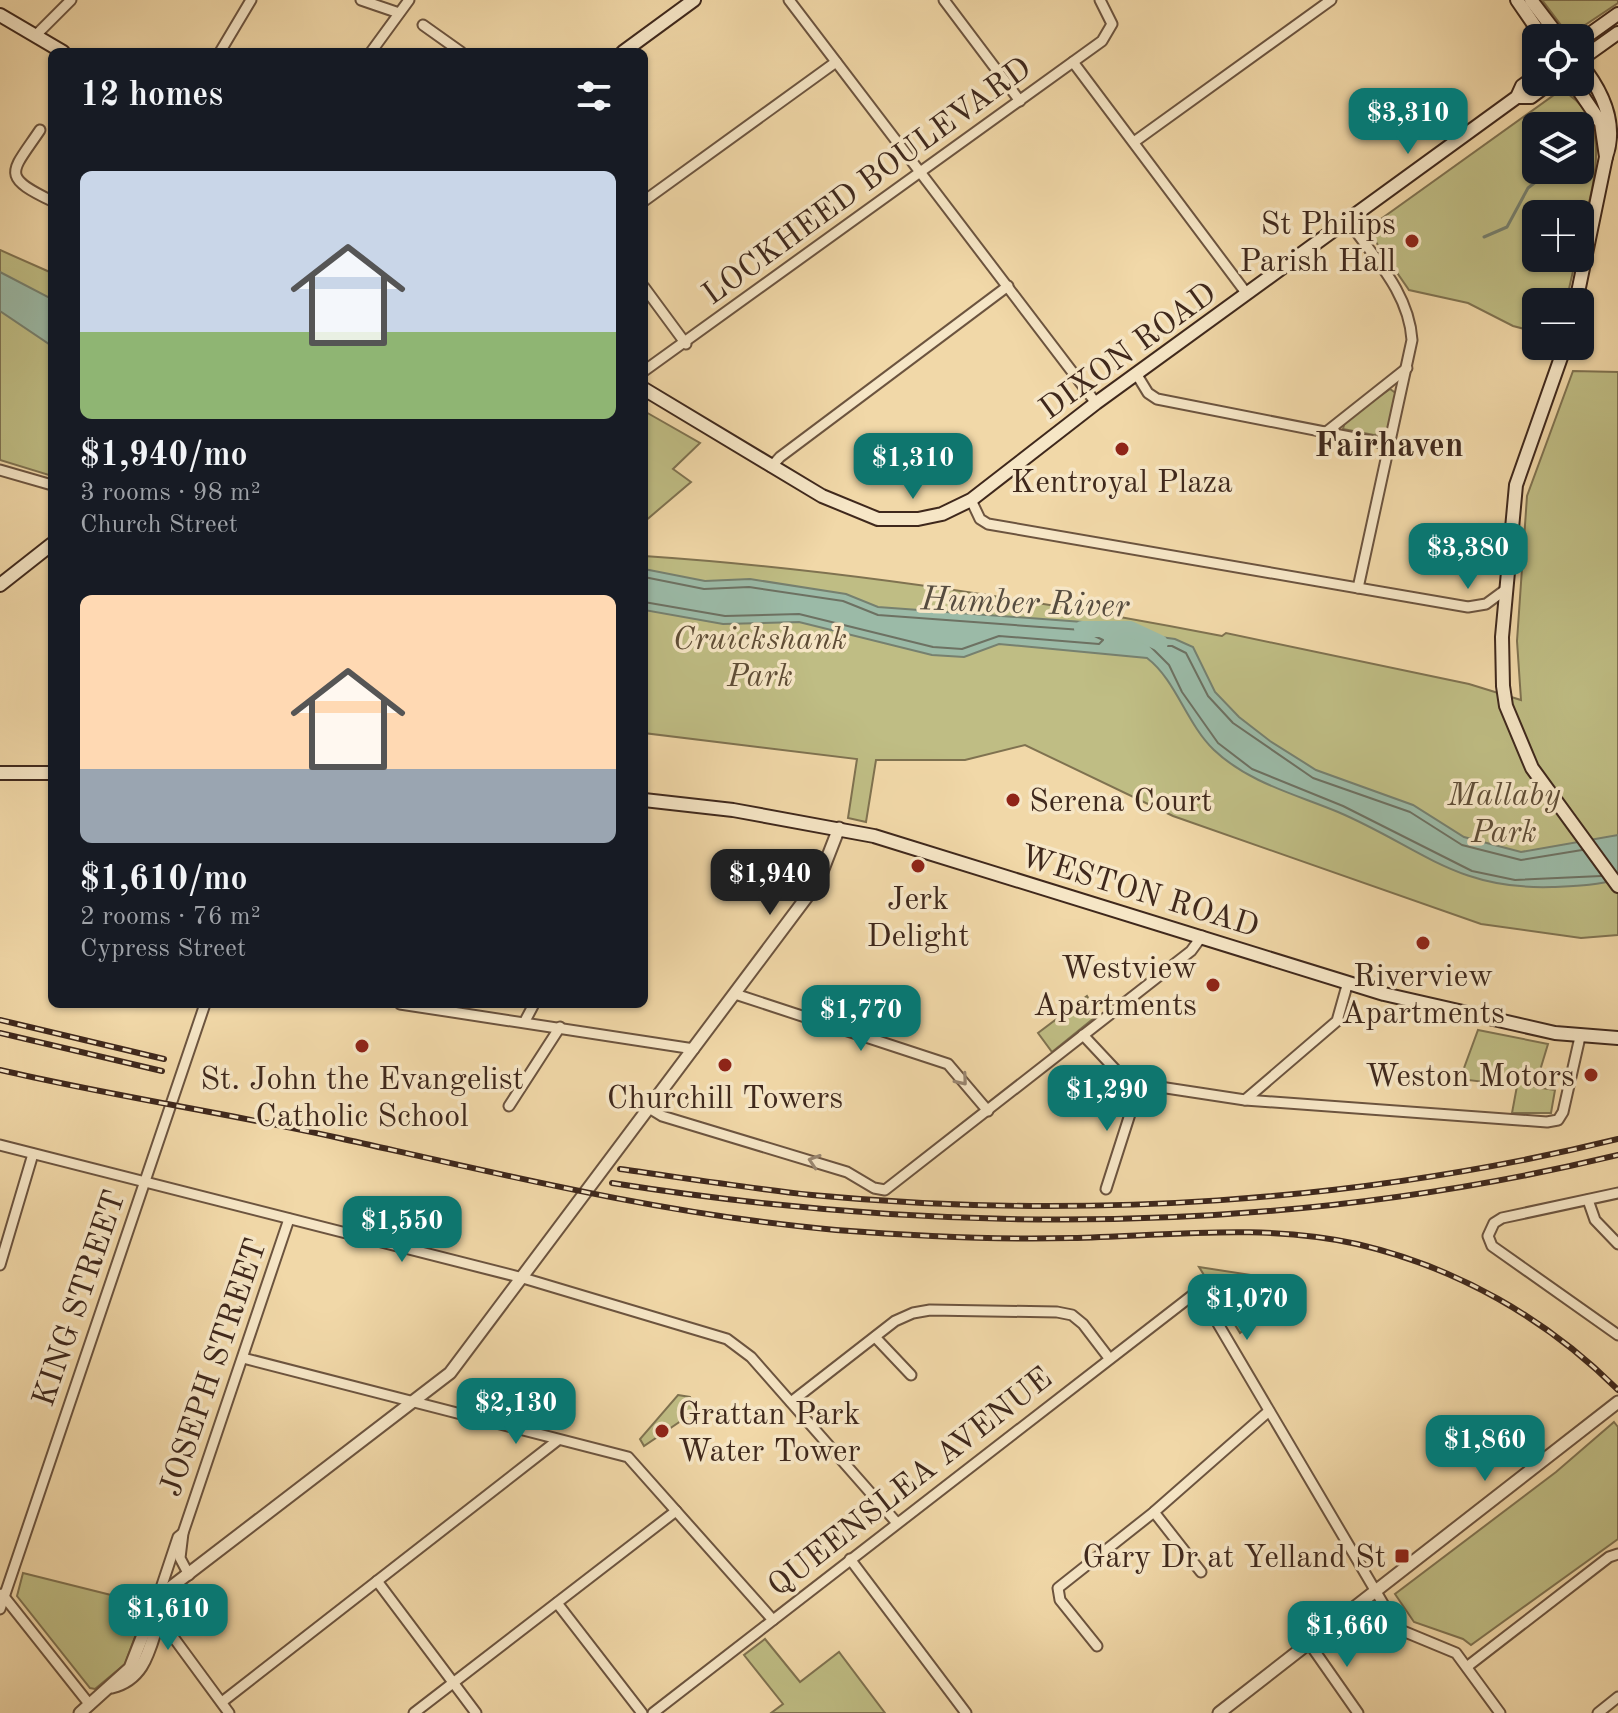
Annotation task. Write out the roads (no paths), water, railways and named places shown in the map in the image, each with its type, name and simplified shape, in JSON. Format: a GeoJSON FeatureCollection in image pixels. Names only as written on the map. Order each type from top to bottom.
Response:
{"type":"FeatureCollection","features":[{"type":"Feature","properties":{"kind":"main road"},"geometry":{"type":"LineString","coordinates":[[628,48],[694,0]]}},
{"type":"Feature","properties":{"kind":"main road"},"geometry":{"type":"LineString","coordinates":[[1517,0],[1533,24]]}},
{"type":"Feature","properties":{"kind":"main road"},"geometry":{"type":"LineString","coordinates":[[1531,0],[1549,24]]}},
{"type":"Feature","properties":{"kind":"main road"},"geometry":{"type":"LineString","coordinates":[[1594,31],[1618,14]]}},
{"type":"Feature","properties":{"kind":"main road"},"geometry":{"type":"LineString","coordinates":[[0,15],[56,48]]}},
{"type":"Feature","properties":{"kind":"main road"},"geometry":{"type":"LineString","coordinates":[[1594,51],[1618,33]]}},
{"type":"Feature","properties":{"kind":"main road"},"geometry":{"type":"LineString","coordinates":[[1579,288],[1611,121],[1609,105],[1594,82]]}},
{"type":"Feature","properties":{"kind":"main road","name":"DIXON ROAD"},"geometry":{"type":"LineString","coordinates":[[648,391],[822,496],[878,519],[918,519],[942,514],[971,500],[1096,403],[1349,222],[1517,97],[1522,86]]}},
{"type":"Feature","properties":{"kind":"main road","name":"DIXON ROAD"},"geometry":{"type":"LineString","coordinates":[[1517,97],[1532,96]]}},
{"type":"Feature","properties":{"kind":"main road"},"geometry":{"type":"LineString","coordinates":[[1587,96],[1611,121]]}},
{"type":"Feature","properties":{"kind":"main road"},"geometry":{"type":"LineString","coordinates":[[1560,360],[1516,485],[1505,590],[1502,662],[1506,706],[1532,768],[1618,886]]}},
{"type":"Feature","properties":{"kind":"main road"},"geometry":{"type":"LineString","coordinates":[[0,585],[48,547]]}},
{"type":"Feature","properties":{"kind":"main road"},"geometry":{"type":"LineString","coordinates":[[0,773],[48,773]]}},
{"type":"Feature","properties":{"kind":"main road","name":"WESTON ROAD"},"geometry":{"type":"LineString","coordinates":[[648,801],[839,828],[962,861],[1348,982],[1444,1008],[1580,1037],[1618,1038]]}},
{"type":"Feature","properties":{"kind":"street"},"geometry":{"type":"LineString","coordinates":[[35,36],[71,0]]}},
{"type":"Feature","properties":{"kind":"street"},"geometry":{"type":"LineString","coordinates":[[222,48],[251,0]]}},
{"type":"Feature","properties":{"kind":"street"},"geometry":{"type":"LineString","coordinates":[[361,0],[399,13]]}},
{"type":"Feature","properties":{"kind":"street"},"geometry":{"type":"LineString","coordinates":[[374,48],[409,0]]}},
{"type":"Feature","properties":{"kind":"street"},"geometry":{"type":"LineString","coordinates":[[789,0],[1096,403]]}},
{"type":"Feature","properties":{"kind":"street"},"geometry":{"type":"LineString","coordinates":[[944,0],[1020,101]]}},
{"type":"Feature","properties":{"kind":"street","name":"LOCKHEED BOULEVARD"},"geometry":{"type":"LineString","coordinates":[[648,368],[686,344],[1102,41],[1112,24],[1100,0]]}},
{"type":"Feature","properties":{"kind":"street"},"geometry":{"type":"LineString","coordinates":[[1134,142],[1331,0]]}},
{"type":"Feature","properties":{"kind":"street"},"geometry":{"type":"LineString","coordinates":[[423,25],[455,48]]}},
{"type":"Feature","properties":{"kind":"street"},"geometry":{"type":"LineString","coordinates":[[648,198],[836,62]]}},
{"type":"Feature","properties":{"kind":"street"},"geometry":{"type":"LineString","coordinates":[[1073,62],[1247,294]]}},
{"type":"Feature","properties":{"kind":"street"},"geometry":{"type":"LineString","coordinates":[[40,130],[16,165],[15,175],[18,183],[48,199]]}},
{"type":"Feature","properties":{"kind":"street"},"geometry":{"type":"LineString","coordinates":[[1349,222],[1411,315],[1412,340],[1358,588]]}},
{"type":"Feature","properties":{"kind":"street"},"geometry":{"type":"LineString","coordinates":[[771,467],[780,457],[1008,286]]}},
{"type":"Feature","properties":{"kind":"street"},"geometry":{"type":"LineString","coordinates":[[648,292],[686,344]]}},
{"type":"Feature","properties":{"kind":"street"},"geometry":{"type":"LineString","coordinates":[[1325,433],[1407,368]]}},
{"type":"Feature","properties":{"kind":"street"},"geometry":{"type":"LineString","coordinates":[[1137,375],[1148,393],[1157,399],[1391,445]]}},
{"type":"Feature","properties":{"kind":"street"},"geometry":{"type":"LineString","coordinates":[[0,470],[48,484]]}},
{"type":"Feature","properties":{"kind":"street"},"geometry":{"type":"LineString","coordinates":[[971,500],[980,519],[988,524],[1468,607],[1486,604],[1505,590]]}},
{"type":"Feature","properties":{"kind":"street"},"geometry":{"type":"LineString","coordinates":[[2,1594],[85,1709],[112,1687],[123,1684],[142,1666],[158,1597],[450,1373],[818,882],[839,828]]}},
{"type":"Feature","properties":{"kind":"street"},"geometry":{"type":"LineString","coordinates":[[649,1108],[662,1116],[847,1172],[874,1188],[885,1190],[1191,951],[1202,936]]}},
{"type":"Feature","properties":{"kind":"street"},"geometry":{"type":"LineString","coordinates":[[1245,1100],[1337,1021],[1348,982]]}},
{"type":"Feature","properties":{"kind":"street"},"geometry":{"type":"LineString","coordinates":[[735,994],[948,1064],[988,1111]]}},
{"type":"Feature","properties":{"kind":"street","name":"KING STREET"},"geometry":{"type":"LineString","coordinates":[[0,1609],[2,1594],[204,1008]]}},
{"type":"Feature","properties":{"kind":"street"},"geometry":{"type":"LineString","coordinates":[[429,1008],[694,1049]]}},
{"type":"Feature","properties":{"kind":"street"},"geometry":{"type":"LineString","coordinates":[[525,1021],[532,1008]]}},
{"type":"Feature","properties":{"kind":"street"},"geometry":{"type":"LineString","coordinates":[[509,1106],[560,1027]]}},
{"type":"Feature","properties":{"kind":"street"},"geometry":{"type":"LineString","coordinates":[[1083,1035],[1116,1074],[1139,1086],[1245,1100],[1534,1122],[1558,1120],[1580,1037]]}},
{"type":"Feature","properties":{"kind":"street"},"geometry":{"type":"LineString","coordinates":[[1106,1189],[1139,1086]]}},
{"type":"Feature","properties":{"kind":"street"},"geometry":{"type":"LineString","coordinates":[[0,1145],[523,1278],[727,1339],[751,1357],[897,1523]]}},
{"type":"Feature","properties":{"kind":"street"},"geometry":{"type":"LineString","coordinates":[[0,1265],[33,1154]]}},
{"type":"Feature","properties":{"kind":"street"},"geometry":{"type":"LineString","coordinates":[[1618,1193],[1502,1218],[1494,1223],[1488,1236],[1492,1246],[1618,1335]]}},
{"type":"Feature","properties":{"kind":"street"},"geometry":{"type":"LineString","coordinates":[[1588,1200],[1595,1220],[1618,1244]]}},
{"type":"Feature","properties":{"kind":"street","name":"JOSEPH STREET"},"geometry":{"type":"LineString","coordinates":[[188,1575],[180,1558],[183,1533],[289,1219]]}},
{"type":"Feature","properties":{"kind":"street","name":"QUEENSLEA AVENUE"},"geometry":{"type":"LineString","coordinates":[[653,1713],[1190,1296],[1198,1295],[1269,1411]]}},
{"type":"Feature","properties":{"kind":"street"},"geometry":{"type":"LineString","coordinates":[[791,1402],[895,1321],[930,1310],[1057,1312],[1072,1315],[1083,1324],[1109,1358]]}},
{"type":"Feature","properties":{"kind":"street"},"geometry":{"type":"LineString","coordinates":[[875,1337],[911,1375]]}},
{"type":"Feature","properties":{"kind":"street"},"geometry":{"type":"LineString","coordinates":[[243,1358],[628,1457],[773,1620]]}},
{"type":"Feature","properties":{"kind":"street"},"geometry":{"type":"LineString","coordinates":[[1219,1713],[1618,1402]]}},
{"type":"Feature","properties":{"kind":"street"},"geometry":{"type":"LineString","coordinates":[[1097,1646],[1060,1600],[1058,1588],[1154,1512],[1227,1444],[1269,1411],[1398,1629],[1456,1653],[1500,1713]]}},
{"type":"Feature","properties":{"kind":"street"},"geometry":{"type":"LineString","coordinates":[[222,1702],[558,1440]]}},
{"type":"Feature","properties":{"kind":"street"},"geometry":{"type":"LineString","coordinates":[[414,1713],[676,1511]]}},
{"type":"Feature","properties":{"kind":"street"},"geometry":{"type":"LineString","coordinates":[[1154,1512],[1201,1572]]}},
{"type":"Feature","properties":{"kind":"street","name":"JOSEPH STREET"},"geometry":{"type":"LineString","coordinates":[[158,1597],[178,1537],[183,1533]]}},
{"type":"Feature","properties":{"kind":"street"},"geometry":{"type":"LineString","coordinates":[[1468,1666],[1609,1557],[1618,1554]]}},
{"type":"Feature","properties":{"kind":"street"},"geometry":{"type":"LineString","coordinates":[[850,1559],[966,1713]]}},
{"type":"Feature","properties":{"kind":"street"},"geometry":{"type":"LineString","coordinates":[[154,1624],[168,1598],[188,1575]]}},
{"type":"Feature","properties":{"kind":"street"},"geometry":{"type":"LineString","coordinates":[[377,1581],[476,1713]]}},
{"type":"Feature","properties":{"kind":"street"},"geometry":{"type":"LineString","coordinates":[[557,1603],[642,1713]]}},
{"type":"Feature","properties":{"kind":"street"},"geometry":{"type":"LineString","coordinates":[[154,1624],[172,1634],[229,1713]]}},
{"type":"Feature","properties":{"kind":"street"},"geometry":{"type":"LineString","coordinates":[[1309,1643],[1358,1713]]}},
{"type":"Feature","properties":{"kind":"street"},"geometry":{"type":"LineString","coordinates":[[1598,1713],[1618,1697]]}},
{"type":"Feature","properties":{"kind":"water"},"geometry":{"type":"Polygon","coordinates":[[[0,272],[48,297],[48,343],[0,311],[0,272]]]}},
{"type":"Feature","properties":{"kind":"water"},"geometry":{"type":"Polygon","coordinates":[[[648,570],[705,581],[750,579],[846,594],[878,607],[1083,622],[1109,630],[1175,639],[1193,647],[1215,692],[1239,717],[1316,770],[1413,805],[1464,837],[1521,852],[1618,835],[1618,879],[1552,887],[1518,886],[1463,874],[1367,825],[1257,779],[1228,761],[1204,739],[1166,678],[1147,658],[999,644],[964,657],[932,655],[799,622],[723,624],[648,611],[648,570]]]}},
{"type":"Feature","properties":{"kind":"waterway"},"geometry":{"type":"LineString","coordinates":[[1484,237],[1507,227],[1533,184]]}},
{"type":"Feature","properties":{"kind":"waterway","name":"Humber River"},"geometry":{"type":"LineString","coordinates":[[1082,629],[1130,629],[1160,643]]}},
{"type":"Feature","properties":{"kind":"railway"},"geometry":{"type":"LineString","coordinates":[[0,1020],[164,1059]]}},
{"type":"Feature","properties":{"kind":"railway"},"geometry":{"type":"LineString","coordinates":[[0,1033],[162,1071]]}},
{"type":"Feature","properties":{"kind":"railway"},"geometry":{"type":"LineString","coordinates":[[0,1070],[297,1129],[586,1192],[773,1223],[836,1230],[983,1238],[1250,1232],[1357,1244],[1429,1266],[1498,1299],[1561,1340],[1618,1390]]}},
{"type":"Feature","properties":{"kind":"railway"},"geometry":{"type":"LineString","coordinates":[[620,1169],[812,1195],[1014,1206],[1116,1205],[1218,1200],[1420,1178],[1519,1161],[1618,1139]]}},
{"type":"Feature","properties":{"kind":"railway"},"geometry":{"type":"LineString","coordinates":[[612,1183],[738,1200],[864,1212],[990,1219],[1116,1219],[1243,1213],[1368,1201],[1493,1181],[1618,1155]]}},
{"type":"Feature","properties":{"kind":"place","name":"St Philips Parish Hall"},"geometry":{"type":"Point","coordinates":[1412,241]}},
{"type":"Feature","properties":{"kind":"place","name":"Kentroyal Plaza"},"geometry":{"type":"Point","coordinates":[1122,449]}},
{"type":"Feature","properties":{"kind":"place","name":"Serena Court"},"geometry":{"type":"Point","coordinates":[1013,800]}},
{"type":"Feature","properties":{"kind":"place","name":"Jerk Delight"},"geometry":{"type":"Point","coordinates":[918,866]}},
{"type":"Feature","properties":{"kind":"place","name":"Riverview Apartments"},"geometry":{"type":"Point","coordinates":[1423,943]}},
{"type":"Feature","properties":{"kind":"place","name":"Westview Apartments"},"geometry":{"type":"Point","coordinates":[1213,985]}},
{"type":"Feature","properties":{"kind":"place","name":"St. John the Evangelist Catholic School"},"geometry":{"type":"Point","coordinates":[362,1046]}},
{"type":"Feature","properties":{"kind":"place","name":"Churchill Towers"},"geometry":{"type":"Point","coordinates":[725,1065]}},
{"type":"Feature","properties":{"kind":"place","name":"Weston Motors"},"geometry":{"type":"Point","coordinates":[1591,1075]}},
{"type":"Feature","properties":{"kind":"place","name":"Grattan Park Water Tower"},"geometry":{"type":"Point","coordinates":[662,1431]}},
{"type":"Feature","properties":{"kind":"place","name":"Gary Dr at Yelland St"},"geometry":{"type":"Point","coordinates":[1402,1556]}},
{"type":"Feature","properties":{"kind":"district","name":"Fairhaven"},"geometry":{"type":"Point","coordinates":[1389,444]}},
{"type":"Feature","properties":{"kind":"park label","name":"Cruickshank Park"},"geometry":{"type":"Point","coordinates":[760,656]}},
{"type":"Feature","properties":{"kind":"park label","name":"Mallaby Park"},"geometry":{"type":"Point","coordinates":[1504,812]}}]}
